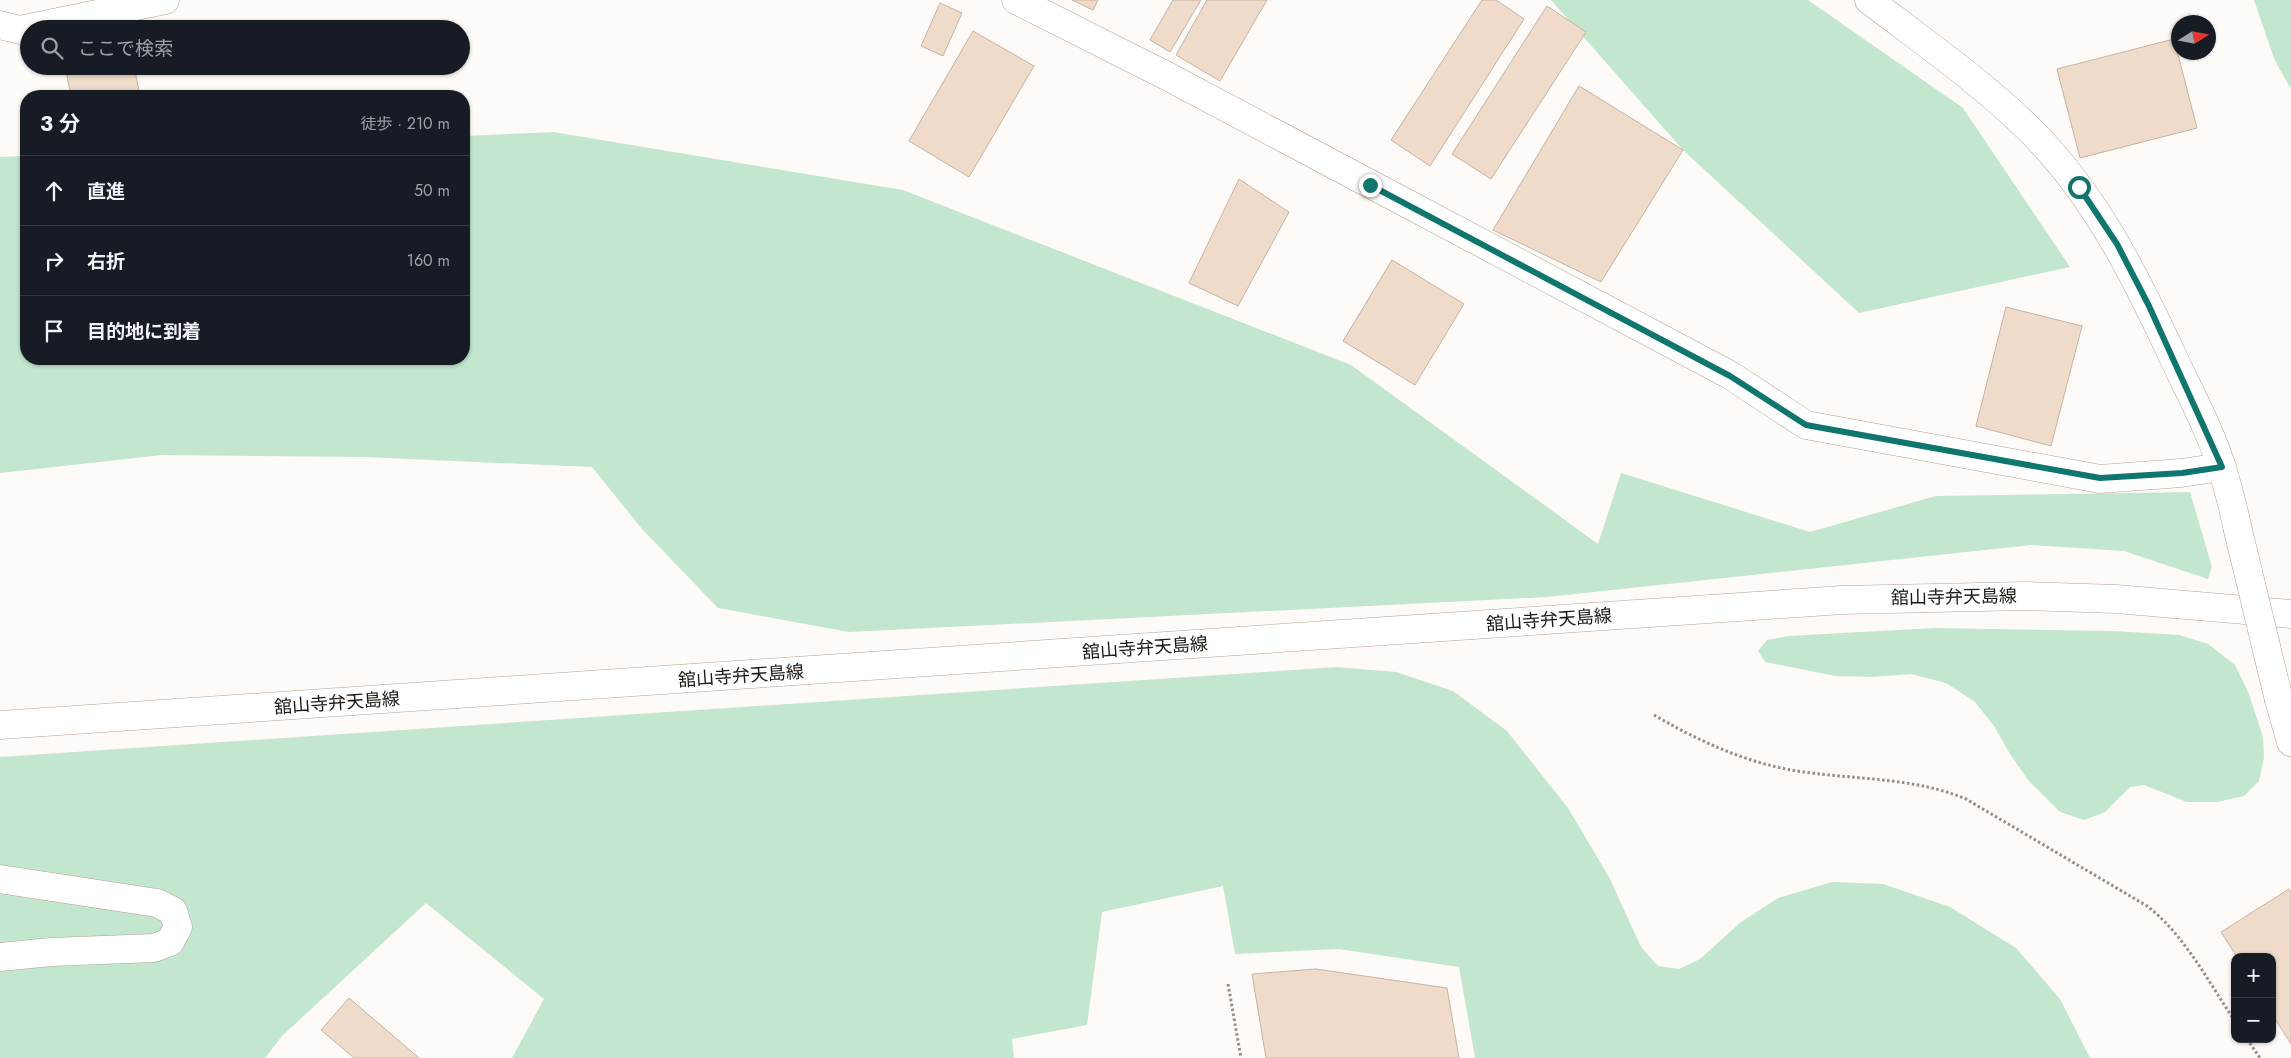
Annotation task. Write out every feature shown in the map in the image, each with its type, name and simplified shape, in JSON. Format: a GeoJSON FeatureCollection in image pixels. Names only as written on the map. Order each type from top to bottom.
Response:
{"type":"FeatureCollection","features":[{"type":"Feature","properties":{"kind":"street"},"geometry":{"type":"LineString","coordinates":[[68,20],[165,0]]}},
{"type":"Feature","properties":{"kind":"street"},"geometry":{"type":"LineString","coordinates":[[1016,0],[1165,75],[1721,371],[1806,425],[2100,478],[2182,473],[2222,467]]}},
{"type":"Feature","properties":{"kind":"street"},"geometry":{"type":"LineString","coordinates":[[1869,0],[1984,87],[2034,134],[2079,187],[2117,244],[2140,288],[2222,467],[2291,742]]}},
{"type":"Feature","properties":{"kind":"street"},"geometry":{"type":"LineString","coordinates":[[0,25],[20,30]]}},
{"type":"Feature","properties":{"kind":"street","name":"舘山寺弁天島線"},"geometry":{"type":"LineString","coordinates":[[0,725],[1842,600],[1933,596],[2034,596],[2152,602],[2291,614]]}},
{"type":"Feature","properties":{"kind":"street"},"geometry":{"type":"LineString","coordinates":[[0,879],[157,903],[173,911],[178,927],[170,942],[154,948],[51,952],[0,957]]}},
{"type":"Feature","properties":{"kind":"path"},"geometry":{"type":"LineString","coordinates":[[1654,715],[1686,734],[1754,761],[1789,770],[1920,784],[1944,790],[1966,799],[2147,906],[2162,917],[2174,931],[2231,1015]]}},
{"type":"Feature","properties":{"kind":"path"},"geometry":{"type":"LineString","coordinates":[[1228,984],[1241,1058]]}},
{"type":"Feature","properties":{"kind":"path"},"geometry":{"type":"LineString","coordinates":[[2250,1043],[2260,1058]]}},
{"type":"Feature","properties":{"kind":"green space"},"geometry":{"type":"Polygon","coordinates":[[[1551,0],[1808,0],[1963,108],[2070,267],[1859,313],[1683,150],[1551,0]]]}},
{"type":"Feature","properties":{"kind":"green space"},"geometry":{"type":"Polygon","coordinates":[[[2254,0],[2291,0],[2291,89],[2275,61],[2254,0]]]}},
{"type":"Feature","properties":{"kind":"green space"},"geometry":{"type":"Polygon","coordinates":[[[553,132],[903,190],[1351,365],[1598,544],[1621,473],[1810,532],[1936,496],[2190,492],[2212,567],[2208,579],[2124,551],[2031,545],[1547,597],[849,632],[718,608],[642,529],[592,467],[365,457],[162,455],[0,473],[0,157],[20,156],[20,365],[470,365],[470,136],[553,132]]]}},
{"type":"Feature","properties":{"kind":"green space"},"geometry":{"type":"Polygon","coordinates":[[[1934,628],[2114,631],[2179,635],[2208,644],[2235,665],[2249,694],[2263,737],[2264,758],[2259,781],[2244,796],[2217,802],[2187,802],[2144,785],[2130,787],[2105,812],[2084,820],[2060,812],[2028,780],[1994,726],[1975,702],[1946,683],[1911,674],[1872,677],[1835,676],[1765,662],[1758,651],[1767,640],[1788,636],[1934,628]]]}},
{"type":"Feature","properties":{"kind":"green space"},"geometry":{"type":"Polygon","coordinates":[[[1337,667],[1396,672],[1453,691],[1507,731],[1568,808],[1609,877],[1641,947],[1658,966],[1679,969],[1700,959],[1741,922],[1778,898],[1832,882],[1883,884],[1950,907],[2016,948],[2060,999],[2090,1058],[1475,1058],[1459,967],[1339,949],[1235,954],[1223,886],[1102,912],[1087,1025],[1012,1039],[1014,1058],[512,1058],[544,999],[426,903],[282,1036],[265,1058],[0,1058],[0,757],[1337,667]]]}},
{"type":"Feature","properties":{"kind":"building"},"geometry":{"type":"Polygon","coordinates":[[[1072,0],[1098,0],[1093,10],[1072,0]]]}},
{"type":"Feature","properties":{"kind":"building"},"geometry":{"type":"Polygon","coordinates":[[[1173,0],[1201,0],[1170,52],[1150,40],[1173,0]]]}},
{"type":"Feature","properties":{"kind":"building"},"geometry":{"type":"Polygon","coordinates":[[[1207,0],[1267,0],[1220,81],[1176,55],[1207,0]]]}},
{"type":"Feature","properties":{"kind":"building"},"geometry":{"type":"Polygon","coordinates":[[[1482,0],[1496,0],[1524,19],[1430,166],[1391,140],[1482,0]]]}},
{"type":"Feature","properties":{"kind":"building"},"geometry":{"type":"Polygon","coordinates":[[[940,3],[962,13],[943,56],[921,46],[940,3]]]}},
{"type":"Feature","properties":{"kind":"building"},"geometry":{"type":"Polygon","coordinates":[[[1547,6],[1586,32],[1491,179],[1452,154],[1547,6]]]}},
{"type":"Feature","properties":{"kind":"building"},"geometry":{"type":"Polygon","coordinates":[[[973,31],[1034,66],[969,177],[909,141],[973,31]]]}},
{"type":"Feature","properties":{"kind":"building"},"geometry":{"type":"Polygon","coordinates":[[[2171,40],[2171,60],[2179,60],[2197,128],[2080,158],[2057,69],[2171,40]]]}},
{"type":"Feature","properties":{"kind":"building"},"geometry":{"type":"Polygon","coordinates":[[[67,75],[136,75],[139,90],[70,90],[67,75]]]}},
{"type":"Feature","properties":{"kind":"building"},"geometry":{"type":"Polygon","coordinates":[[[1579,86],[1683,150],[1601,282],[1493,230],[1579,86]]]}},
{"type":"Feature","properties":{"kind":"building"},"geometry":{"type":"Polygon","coordinates":[[[1239,179],[1289,212],[1238,306],[1189,283],[1239,179]]]}},
{"type":"Feature","properties":{"kind":"building"},"geometry":{"type":"Polygon","coordinates":[[[1392,260],[1464,304],[1415,385],[1343,341],[1392,260]]]}},
{"type":"Feature","properties":{"kind":"building"},"geometry":{"type":"Polygon","coordinates":[[[2006,307],[2082,326],[2051,446],[1976,426],[2006,307]]]}},
{"type":"Feature","properties":{"kind":"building"},"geometry":{"type":"Polygon","coordinates":[[[2289,889],[2291,893],[2291,1044],[2276,1020],[2276,953],[2234,953],[2221,932],[2289,889]]]}},
{"type":"Feature","properties":{"kind":"building"},"geometry":{"type":"Polygon","coordinates":[[[1316,969],[1447,988],[1459,1058],[1266,1058],[1252,974],[1316,969]]]}},
{"type":"Feature","properties":{"kind":"building"},"geometry":{"type":"Polygon","coordinates":[[[349,998],[419,1058],[354,1058],[321,1030],[349,998]]]}},
{"type":"Feature","properties":{"kind":"route"},"geometry":{"type":"LineString","coordinates":[[1370,185],[1730,376],[1806,425],[2100,478],[2182,473],[2222,467],[2149,306],[2117,244],[2079,187]]}}]}
